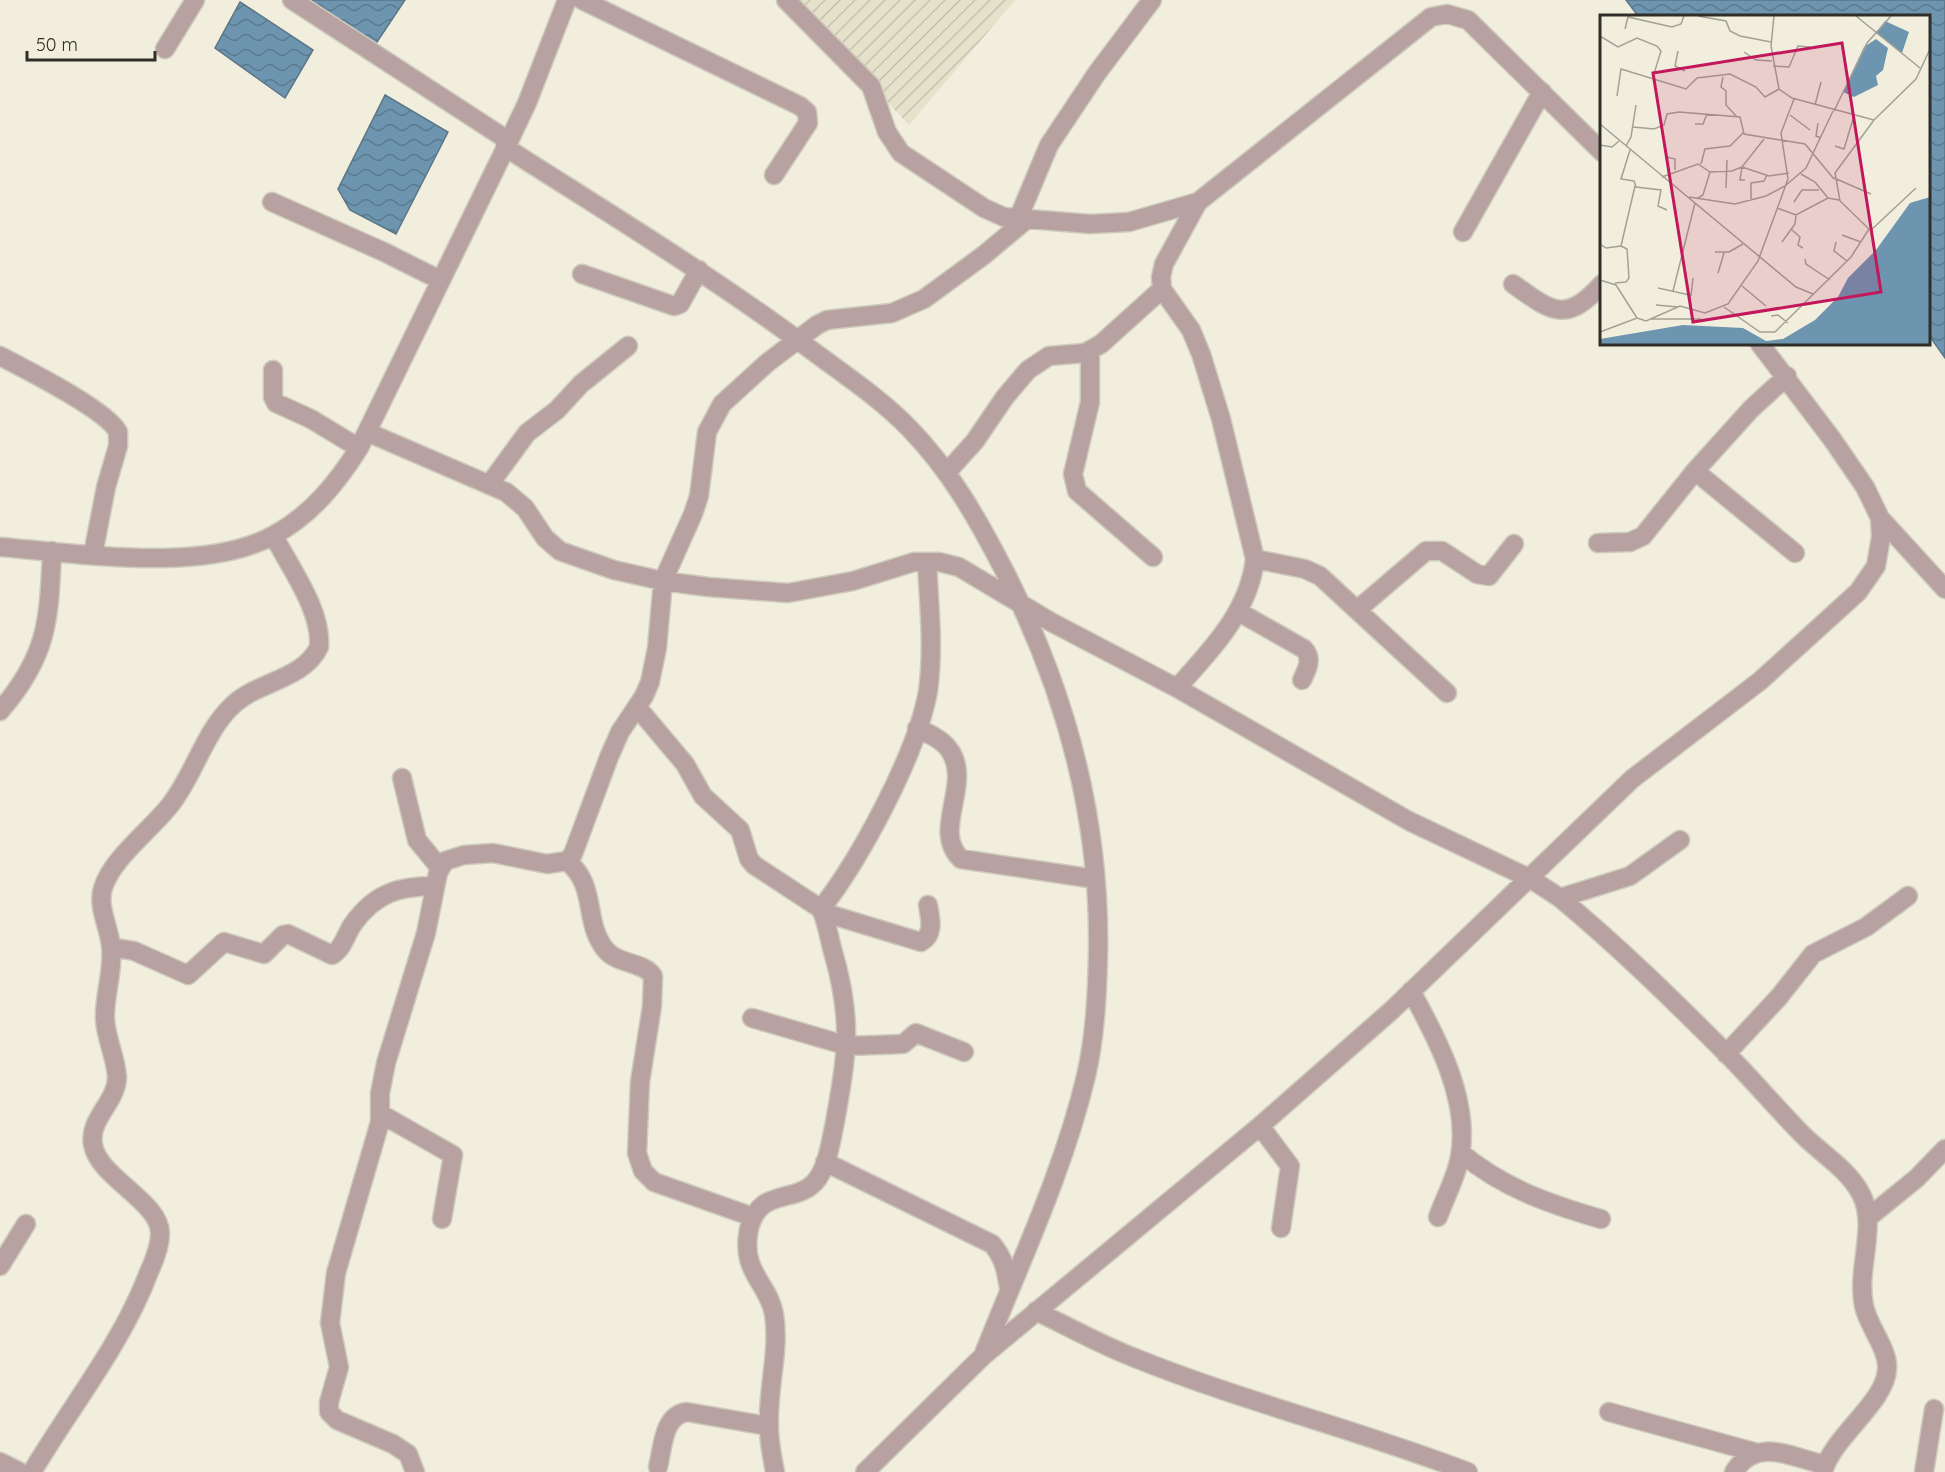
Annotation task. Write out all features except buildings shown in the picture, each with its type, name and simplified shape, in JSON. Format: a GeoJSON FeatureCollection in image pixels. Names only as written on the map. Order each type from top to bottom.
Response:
{"type":"FeatureCollection","features":[{"type":"Feature","properties":{"kind":"street"},"geometry":{"type":"LineString","coordinates":[[165,49],[195,0]]}},
{"type":"Feature","properties":{"kind":"street"},"geometry":{"type":"LineString","coordinates":[[292,0],[699,270],[798,340],[907,426],[948,471],[979,521],[1020,602],[1064,710],[1078,761],[1093,842],[1098,932],[1097,1005],[1086,1075],[1060,1159],[1029,1245],[983,1356]]}},
{"type":"Feature","properties":{"kind":"street"},"geometry":{"type":"LineString","coordinates":[[0,547],[93,554],[180,557],[226,553],[274,536],[327,495],[363,440],[527,103],[567,0]]}},
{"type":"Feature","properties":{"kind":"street"},"geometry":{"type":"LineString","coordinates":[[582,0],[800,106],[807,112],[808,123],[774,175]]}},
{"type":"Feature","properties":{"kind":"street"},"geometry":{"type":"LineString","coordinates":[[786,0],[871,86],[887,132],[901,153],[984,208],[1004,218],[1090,224],[1129,222],[1198,202],[1431,17],[1447,14],[1468,20]]}},
{"type":"Feature","properties":{"kind":"street"},"geometry":{"type":"LineString","coordinates":[[567,861],[578,843],[616,740],[644,696],[654,668],[663,581],[699,496],[710,422],[722,404],[767,363],[827,320],[892,313],[924,299],[984,255],[1022,219],[1049,145],[1097,73],[1152,0]]}},
{"type":"Feature","properties":{"kind":"street"},"geometry":{"type":"LineString","coordinates":[[1456,0],[1468,20],[1600,150]]}},
{"type":"Feature","properties":{"kind":"street"},"geometry":{"type":"LineString","coordinates":[[1463,232],[1542,93]]}},
{"type":"Feature","properties":{"kind":"street"},"geometry":{"type":"LineString","coordinates":[[272,202],[384,252],[440,280]]}},
{"type":"Feature","properties":{"kind":"street"},"geometry":{"type":"LineString","coordinates":[[1177,688],[1239,612],[1253,577],[1255,559],[1221,419],[1202,354],[1191,330],[1162,289],[1161,277],[1164,264],[1198,202]]}},
{"type":"Feature","properties":{"kind":"street"},"geometry":{"type":"LineString","coordinates":[[582,274],[674,306],[680,304],[699,270]]}},
{"type":"Feature","properties":{"kind":"street"},"geometry":{"type":"LineString","coordinates":[[1513,284],[1542,305],[1568,310],[1586,301],[1600,286]]}},
{"type":"Feature","properties":{"kind":"street"},"geometry":{"type":"LineString","coordinates":[[948,471],[975,441],[1005,397],[1028,370],[1049,356],[1090,351],[1101,344],[1162,289]]}},
{"type":"Feature","properties":{"kind":"street"},"geometry":{"type":"LineString","coordinates":[[1761,345],[1788,376],[1865,488],[1880,518],[1945,589]]}},
{"type":"Feature","properties":{"kind":"street"},"geometry":{"type":"LineString","coordinates":[[489,485],[527,433],[557,410],[581,384],[628,346]]}},
{"type":"Feature","properties":{"kind":"street"},"geometry":{"type":"LineString","coordinates":[[1090,351],[1090,402],[1073,474],[1074,484],[1077,491],[1153,557]]}},
{"type":"Feature","properties":{"kind":"street"},"geometry":{"type":"LineString","coordinates":[[0,356],[58,388],[115,426],[118,446],[106,487],[93,554]]}},
{"type":"Feature","properties":{"kind":"street"},"geometry":{"type":"LineString","coordinates":[[273,370],[273,397],[276,403],[319,424],[506,492],[525,508],[544,538],[560,551],[614,570],[663,581],[788,593],[853,580],[914,562],[959,567],[1051,622],[1177,688],[1409,821],[1531,879],[1560,898],[1726,1054],[1804,1136],[1848,1177],[1861,1194],[1869,1218],[1861,1266],[1863,1305],[1873,1333],[1885,1353],[1888,1369],[1877,1395],[1839,1442],[1824,1468],[1770,1452],[1754,1452],[1609,1412]]}},
{"type":"Feature","properties":{"kind":"street"},"geometry":{"type":"LineString","coordinates":[[1598,543],[1630,542],[1643,536],[1695,471],[1751,409],[1788,376]]}},
{"type":"Feature","properties":{"kind":"street"},"geometry":{"type":"LineString","coordinates":[[1695,471],[1794,553]]}},
{"type":"Feature","properties":{"kind":"street"},"geometry":{"type":"LineString","coordinates":[[865,1472],[983,1356],[1260,1126],[1411,991],[1463,939],[1531,879],[1632,779],[1760,681],[1858,592],[1876,566],[1881,537],[1880,518]]}},
{"type":"Feature","properties":{"kind":"street"},"geometry":{"type":"LineString","coordinates":[[32,1472],[139,1298],[159,1242],[159,1224],[100,1160],[93,1146],[98,1119],[117,1086],[117,1073],[110,1050],[105,1017],[112,966],[111,947],[101,901],[106,880],[171,804],[214,731],[233,705],[243,697],[306,665],[319,648],[317,625],[312,607],[274,536]]}},
{"type":"Feature","properties":{"kind":"street"},"geometry":{"type":"LineString","coordinates":[[1357,610],[1426,551],[1442,551],[1477,574],[1489,576],[1514,544]]}},
{"type":"Feature","properties":{"kind":"street"},"geometry":{"type":"LineString","coordinates":[[0,711],[30,670],[42,645],[50,612],[52,551]]}},
{"type":"Feature","properties":{"kind":"street"},"geometry":{"type":"LineString","coordinates":[[1255,559],[1305,569],[1320,576],[1447,693]]}},
{"type":"Feature","properties":{"kind":"street"},"geometry":{"type":"LineString","coordinates":[[775,1472],[768,1426],[775,1330],[774,1312],[754,1276],[747,1243],[753,1217],[771,1199],[813,1185],[825,1162],[848,1046],[845,994],[822,910],[849,870],[890,793],[917,728],[928,691],[931,657],[927,562]]}},
{"type":"Feature","properties":{"kind":"street"},"geometry":{"type":"LineString","coordinates":[[1239,612],[1304,649],[1309,661],[1302,680]]}},
{"type":"Feature","properties":{"kind":"street"},"geometry":{"type":"LineString","coordinates":[[637,707],[685,764],[703,796],[740,830],[749,859],[754,865],[822,910],[921,942],[928,938],[930,931],[928,905]]}},
{"type":"Feature","properties":{"kind":"street"},"geometry":{"type":"LineString","coordinates":[[917,728],[948,748],[956,762],[958,783],[950,841],[952,851],[961,859],[1095,879]]}},
{"type":"Feature","properties":{"kind":"street"},"geometry":{"type":"LineString","coordinates":[[402,778],[417,840],[440,868]]}},
{"type":"Feature","properties":{"kind":"street"},"geometry":{"type":"LineString","coordinates":[[1560,898],[1630,876],[1680,840]]}},
{"type":"Feature","properties":{"kind":"street"},"geometry":{"type":"LineString","coordinates":[[415,1472],[408,1454],[393,1444],[337,1420],[329,1412],[329,1402],[339,1366],[330,1323],[336,1273],[381,1114],[380,1093],[386,1063],[426,933],[440,868],[450,858],[482,853],[547,864],[567,861]]}},
{"type":"Feature","properties":{"kind":"street"},"geometry":{"type":"LineString","coordinates":[[567,861],[583,878],[598,938],[606,950],[614,957],[645,969],[653,976],[638,1105],[637,1154],[642,1171],[654,1182],[753,1217]]}},
{"type":"Feature","properties":{"kind":"street"},"geometry":{"type":"LineString","coordinates":[[111,947],[134,951],[188,975],[224,942],[264,954],[283,935],[288,934],[332,955],[338,951],[353,924],[383,896],[396,888],[435,886]]}},
{"type":"Feature","properties":{"kind":"street"},"geometry":{"type":"LineString","coordinates":[[1726,1054],[1779,997],[1813,954],[1866,927],[1908,896]]}},
{"type":"Feature","properties":{"kind":"street"},"geometry":{"type":"LineString","coordinates":[[1411,991],[1440,1042],[1452,1079],[1459,1113],[1461,1153],[1438,1216]]}},
{"type":"Feature","properties":{"kind":"street"},"geometry":{"type":"LineString","coordinates":[[752,1018],[848,1046],[903,1044],[916,1033],[964,1052]]}},
{"type":"Feature","properties":{"kind":"street"},"geometry":{"type":"LineString","coordinates":[[381,1114],[453,1155],[454,1161],[442,1219]]}},
{"type":"Feature","properties":{"kind":"street"},"geometry":{"type":"LineString","coordinates":[[1260,1126],[1290,1166],[1281,1228]]}},
{"type":"Feature","properties":{"kind":"street"},"geometry":{"type":"LineString","coordinates":[[1869,1218],[1917,1178],[1945,1149]]}},
{"type":"Feature","properties":{"kind":"street"},"geometry":{"type":"LineString","coordinates":[[1461,1153],[1486,1173],[1530,1196],[1601,1219]]}},
{"type":"Feature","properties":{"kind":"street"},"geometry":{"type":"LineString","coordinates":[[825,1162],[992,1244],[1001,1254],[1006,1266],[1009,1290]]}},
{"type":"Feature","properties":{"kind":"street"},"geometry":{"type":"LineString","coordinates":[[0,1266],[26,1224]]}},
{"type":"Feature","properties":{"kind":"street"},"geometry":{"type":"LineString","coordinates":[[1036,1311],[1133,1357],[1176,1374],[1391,1442],[1468,1472]]}},
{"type":"Feature","properties":{"kind":"street"},"geometry":{"type":"LineString","coordinates":[[1924,1472],[1934,1408]]}},
{"type":"Feature","properties":{"kind":"street"},"geometry":{"type":"LineString","coordinates":[[658,1467],[668,1426],[679,1413],[687,1412],[768,1426]]}},
{"type":"Feature","properties":{"kind":"street"},"geometry":{"type":"LineString","coordinates":[[1734,1472],[1746,1457],[1754,1452]]}},
{"type":"Feature","properties":{"kind":"street"},"geometry":{"type":"LineString","coordinates":[[0,1462],[20,1472]]}},
{"type":"Feature","properties":{"kind":"shaded area"},"geometry":{"type":"Polygon","coordinates":[[[792,0],[1015,0],[909,125],[792,0]]]}},
{"type":"Feature","properties":{"kind":"water"},"geometry":{"type":"Polygon","coordinates":[[[301,0],[405,0],[373,48],[301,0]]]}},
{"type":"Feature","properties":{"kind":"water"},"geometry":{"type":"Polygon","coordinates":[[[1626,0],[1945,0],[1945,358],[1930,337],[1930,15],[1637,15],[1626,0]]]}},
{"type":"Feature","properties":{"kind":"water"},"geometry":{"type":"Polygon","coordinates":[[[240,2],[313,50],[285,98],[215,48],[240,2]]]}},
{"type":"Feature","properties":{"kind":"water"},"geometry":{"type":"Polygon","coordinates":[[[385,95],[448,132],[396,234],[350,210],[338,189],[385,95]]]}}]}
